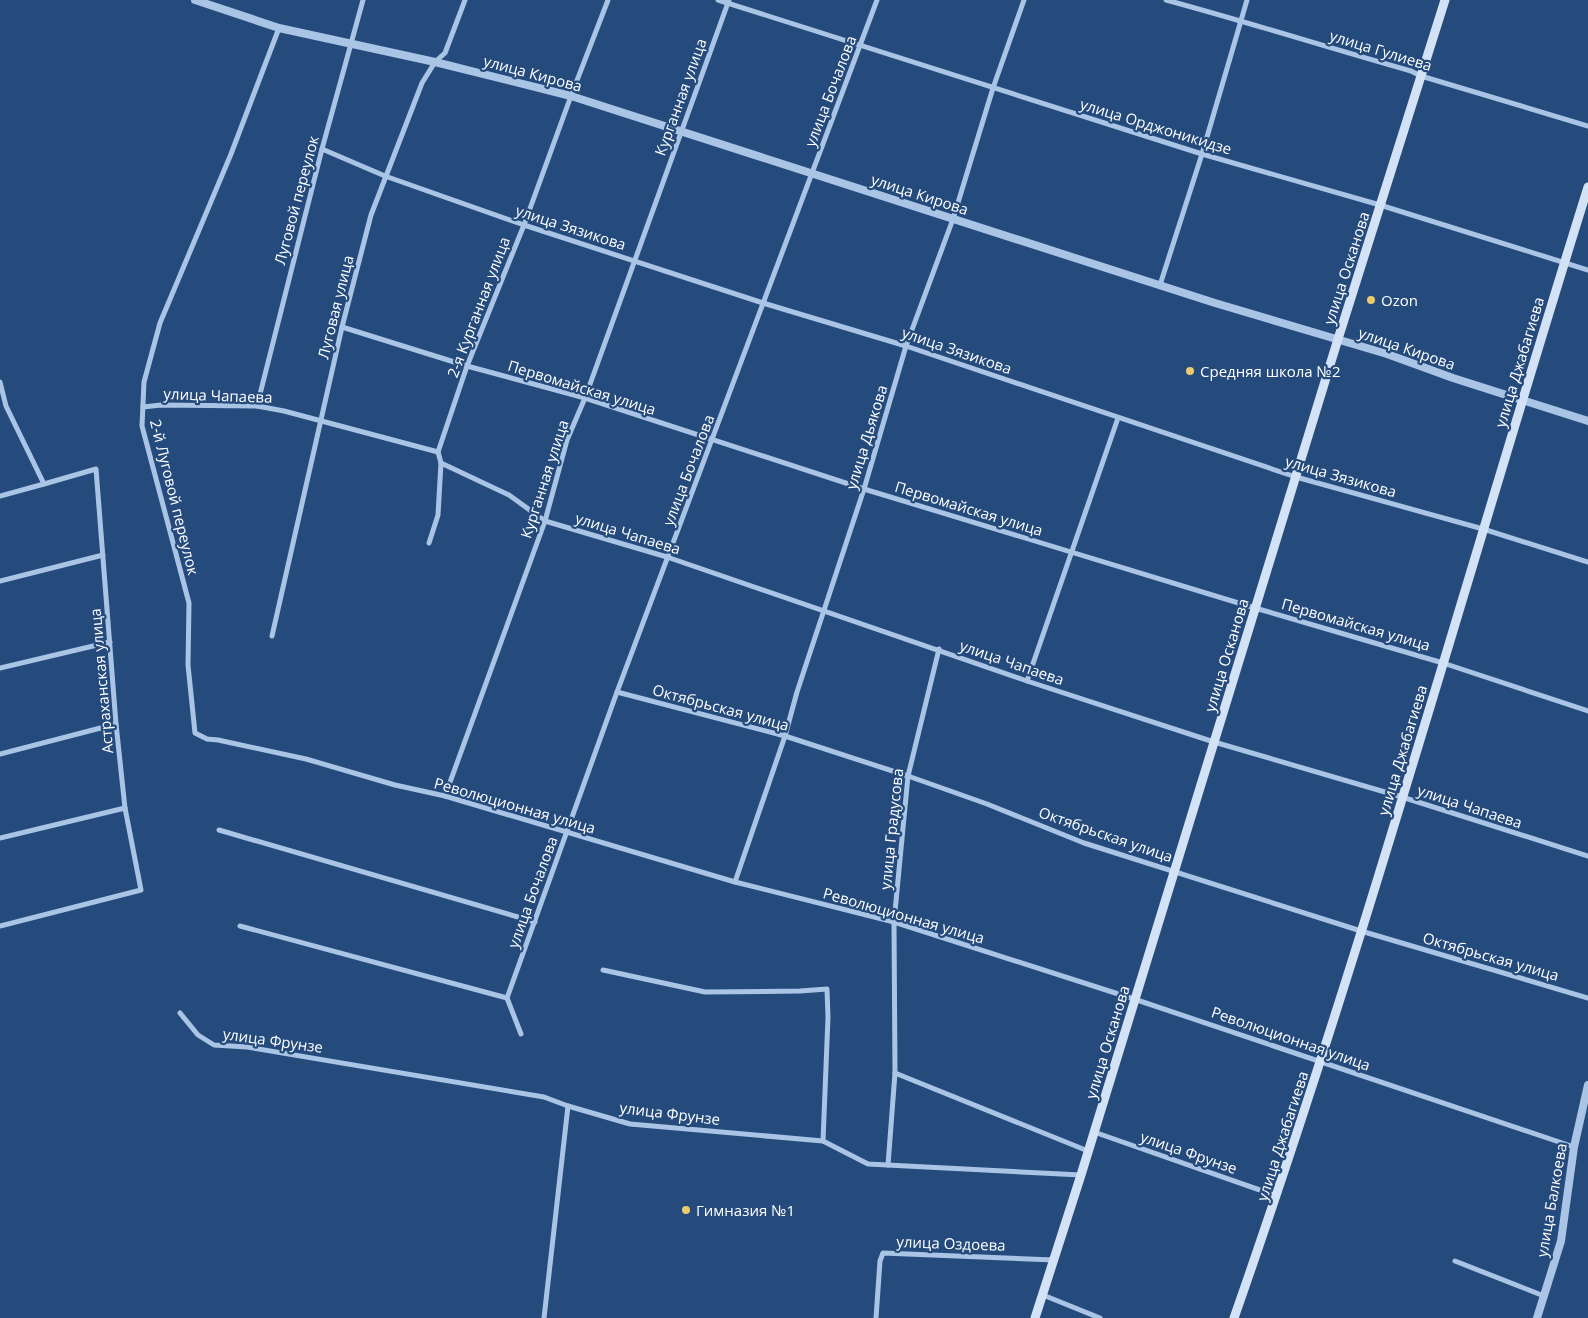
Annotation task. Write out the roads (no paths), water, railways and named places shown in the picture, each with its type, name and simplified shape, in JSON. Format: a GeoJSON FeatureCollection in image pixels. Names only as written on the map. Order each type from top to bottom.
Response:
{"type":"FeatureCollection","features":[{"type":"Feature","properties":{"kind":"main road","name":"улица Осканова"},"geometry":{"type":"LineString","coordinates":[[1036,1318],[1338,339],[1445,0]]}},
{"type":"Feature","properties":{"kind":"main road","name":"улица Джабагиева"},"geometry":{"type":"LineString","coordinates":[[1234,1318],[1277,1196],[1362,932],[1522,399],[1588,187]]}},
{"type":"Feature","properties":{"kind":"street","name":"улица Кирова"},"geometry":{"type":"LineString","coordinates":[[195,0],[279,28],[351,42],[570,96],[1160,285],[1387,354],[1453,378],[1588,421]]}},
{"type":"Feature","properties":{"kind":"street","name":"Луговой переулок"},"geometry":{"type":"LineString","coordinates":[[258,406],[322,149],[363,0]]}},
{"type":"Feature","properties":{"kind":"street","name":"Луговая улица"},"geometry":{"type":"LineString","coordinates":[[272,636],[342,327],[371,215],[422,83],[435,62],[445,53],[465,0]]}},
{"type":"Feature","properties":{"kind":"street","name":"2-я Курганная улица"},"geometry":{"type":"LineString","coordinates":[[438,452],[467,366],[524,225],[570,96],[608,0]]}},
{"type":"Feature","properties":{"kind":"street","name":"улица Орджоникидзе"},"geometry":{"type":"LineString","coordinates":[[718,0],[1202,154],[1380,205],[1588,270]]}},
{"type":"Feature","properties":{"kind":"street","name":"улица Бочалова"},"geometry":{"type":"LineString","coordinates":[[508,998],[616,692],[764,304],[877,0]]}},
{"type":"Feature","properties":{"kind":"street","name":"улица Дьякова"},"geometry":{"type":"LineString","coordinates":[[735,882],[785,736],[797,692],[864,489],[906,346],[953,219],[993,88],[1024,0]]}},
{"type":"Feature","properties":{"kind":"street","name":"улица Гулиева"},"geometry":{"type":"LineString","coordinates":[[1166,0],[1241,20],[1304,41],[1411,71],[1421,76],[1588,126]]}},
{"type":"Feature","properties":{"kind":"street"},"geometry":{"type":"LineString","coordinates":[[1160,285],[1202,154],[1247,0]]}},
{"type":"Feature","properties":{"kind":"street","name":"Курганная улица"},"geometry":{"type":"LineString","coordinates":[[445,796],[545,521],[567,440],[585,398],[728,2]]}},
{"type":"Feature","properties":{"kind":"street","name":"2-й Луговой переулок"},"geometry":{"type":"LineString","coordinates":[[218,740],[207,739],[195,733],[188,665],[189,603],[142,426],[144,382],[160,323],[230,154],[279,28]]}},
{"type":"Feature","properties":{"kind":"street","name":"улица Зязикова"},"geometry":{"type":"LineString","coordinates":[[322,149],[385,176],[524,225],[764,304],[906,346],[1296,476],[1483,529],[1588,562]]}},
{"type":"Feature","properties":{"kind":"street","name":"Первомайская улица"},"geometry":{"type":"LineString","coordinates":[[342,327],[467,366],[585,398],[864,489],[1443,663],[1588,711]]}},
{"type":"Feature","properties":{"kind":"street"},"geometry":{"type":"LineString","coordinates":[[0,382],[6,406],[44,484],[0,496]]}},
{"type":"Feature","properties":{"kind":"street","name":"улица Чапаева"},"geometry":{"type":"LineString","coordinates":[[143,407],[161,405],[258,406],[284,411],[438,452]]}},
{"type":"Feature","properties":{"kind":"street"},"geometry":{"type":"LineString","coordinates":[[1027,681],[1118,418]]}},
{"type":"Feature","properties":{"kind":"street"},"geometry":{"type":"LineString","coordinates":[[429,543],[438,515],[441,463],[438,452]]}},
{"type":"Feature","properties":{"kind":"street","name":"улица Чапаева"},"geometry":{"type":"LineString","coordinates":[[441,463],[509,495],[545,521],[668,557],[1027,681],[1214,742],[1402,797],[1588,856]]}},
{"type":"Feature","properties":{"kind":"street","name":"Астраханская улица"},"geometry":{"type":"LineString","coordinates":[[0,926],[141,890],[125,808],[116,724],[96,469],[44,484]]}},
{"type":"Feature","properties":{"kind":"street"},"geometry":{"type":"LineString","coordinates":[[0,580],[103,555]]}},
{"type":"Feature","properties":{"kind":"street"},"geometry":{"type":"LineString","coordinates":[[0,668],[110,642]]}},
{"type":"Feature","properties":{"kind":"street","name":"улица Градусова"},"geometry":{"type":"LineString","coordinates":[[888,1165],[895,1073],[894,922],[908,776],[939,650]]}},
{"type":"Feature","properties":{"kind":"street","name":"Октябрьская улица"},"geometry":{"type":"LineString","coordinates":[[616,692],[785,736],[987,804],[1084,843],[1362,932],[1588,998]]}},
{"type":"Feature","properties":{"kind":"street"},"geometry":{"type":"LineString","coordinates":[[0,754],[116,724]]}},
{"type":"Feature","properties":{"kind":"street","name":"Революционная улица"},"geometry":{"type":"LineString","coordinates":[[218,740],[306,759],[395,785],[445,796],[735,882],[894,922],[1134,999],[1574,1147]]}},
{"type":"Feature","properties":{"kind":"street"},"geometry":{"type":"LineString","coordinates":[[0,838],[125,808]]}},
{"type":"Feature","properties":{"kind":"street"},"geometry":{"type":"LineString","coordinates":[[219,830],[534,922]]}},
{"type":"Feature","properties":{"kind":"street"},"geometry":{"type":"LineString","coordinates":[[240,926],[508,998],[521,1034]]}},
{"type":"Feature","properties":{"kind":"street"},"geometry":{"type":"LineString","coordinates":[[603,970],[705,992],[827,989],[828,1017],[823,1141]]}},
{"type":"Feature","properties":{"kind":"street","name":"улица Фрунзе"},"geometry":{"type":"LineString","coordinates":[[180,1013],[198,1034],[214,1045],[247,1047],[544,1097],[630,1124],[823,1141],[868,1164],[1081,1175]]}},
{"type":"Feature","properties":{"kind":"street"},"geometry":{"type":"LineString","coordinates":[[895,1073],[1088,1151]]}},
{"type":"Feature","properties":{"kind":"street","name":"улица Балкоева"},"geometry":{"type":"LineString","coordinates":[[1537,1318],[1561,1241],[1574,1147],[1588,1085]]}},
{"type":"Feature","properties":{"kind":"street"},"geometry":{"type":"LineString","coordinates":[[544,1318],[568,1106]]}},
{"type":"Feature","properties":{"kind":"street","name":"улица Фрунзе"},"geometry":{"type":"LineString","coordinates":[[1094,1132],[1277,1196]]}},
{"type":"Feature","properties":{"kind":"street","name":"улица Оздоева"},"geometry":{"type":"LineString","coordinates":[[876,1318],[880,1261],[883,1253],[1054,1260]]}},
{"type":"Feature","properties":{"kind":"street"},"geometry":{"type":"LineString","coordinates":[[1455,1261],[1544,1296]]}},
{"type":"Feature","properties":{"kind":"street"},"geometry":{"type":"LineString","coordinates":[[1043,1295],[1100,1318]]}},
{"type":"Feature","properties":{"kind":"place","name":"Ozon"},"geometry":{"type":"Point","coordinates":[1371,300]}},
{"type":"Feature","properties":{"kind":"place","name":"Средняя школа №2"},"geometry":{"type":"Point","coordinates":[1190,371]}},
{"type":"Feature","properties":{"kind":"place","name":"Гимназия №1"},"geometry":{"type":"Point","coordinates":[686,1210]}}]}
